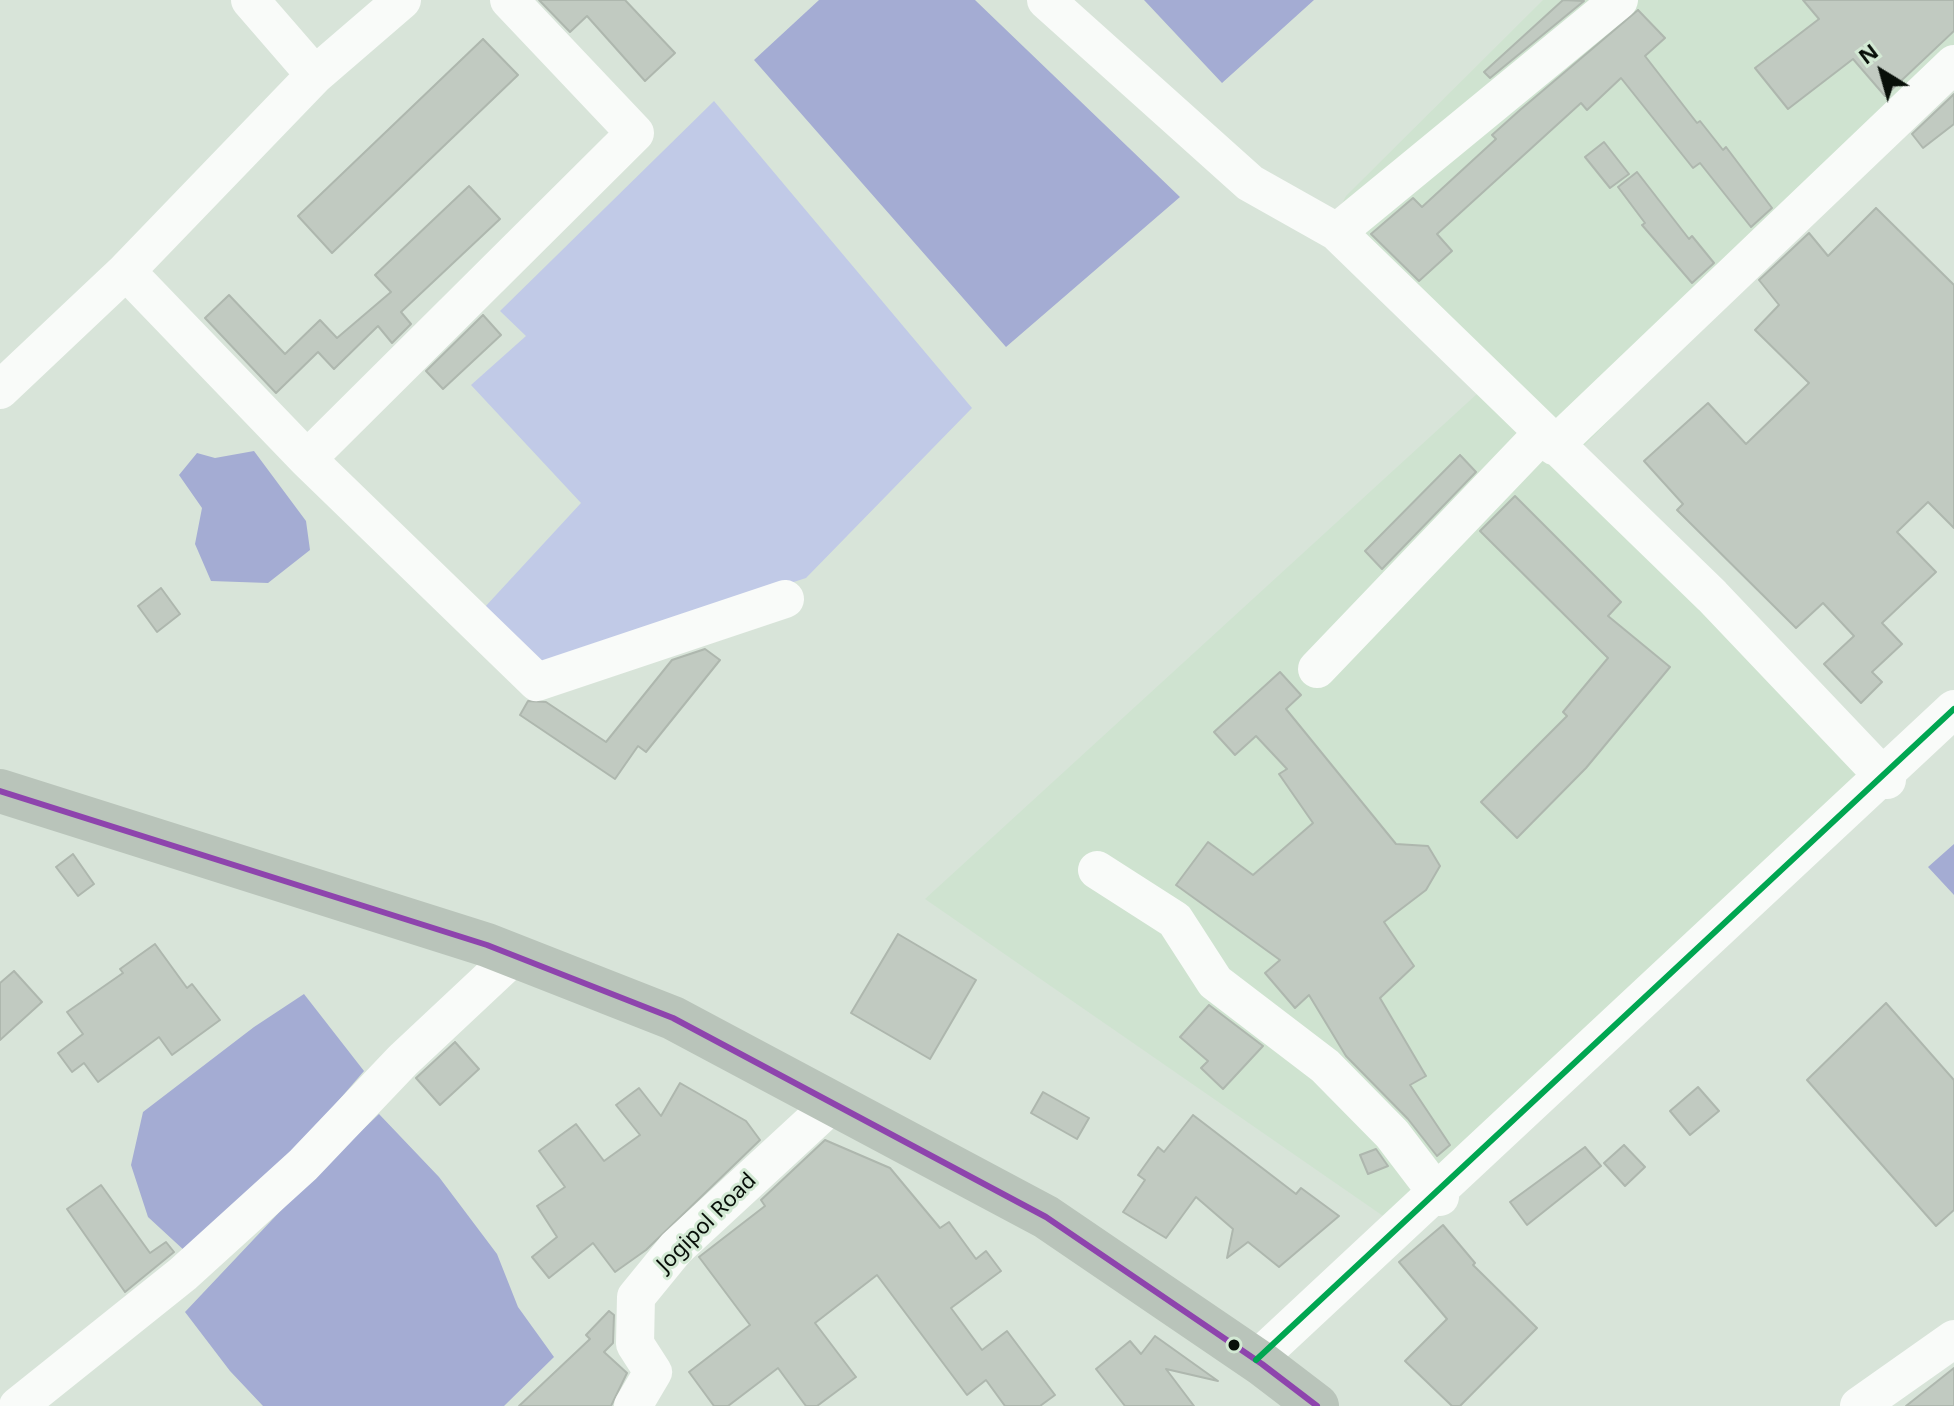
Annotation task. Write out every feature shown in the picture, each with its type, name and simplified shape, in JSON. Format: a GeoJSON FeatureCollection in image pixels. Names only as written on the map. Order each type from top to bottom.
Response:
{"type":"FeatureCollection","features":[{"type":"Feature","properties":{"kind":"highway"},"geometry":{"type":"LineString","coordinates":[[0,791],[514,956],[673,1018],[1046,1217],[1259,1362],[1317,1406]]}},
{"type":"Feature","properties":{"kind":"street"},"geometry":{"type":"LineString","coordinates":[[250,0],[315,75]]}},
{"type":"Feature","properties":{"kind":"street"},"geometry":{"type":"LineString","coordinates":[[0,390],[126,271],[315,75],[402,0]]}},
{"type":"Feature","properties":{"kind":"street"},"geometry":{"type":"LineString","coordinates":[[307,459],[635,133],[509,0]]}},
{"type":"Feature","properties":{"kind":"street"},"geometry":{"type":"LineString","coordinates":[[1046,0],[1250,183],[1337,232],[1712,596],[1884,777]]}},
{"type":"Feature","properties":{"kind":"street"},"geometry":{"type":"LineString","coordinates":[[1337,232],[1619,0]]}},
{"type":"Feature","properties":{"kind":"street"},"geometry":{"type":"LineString","coordinates":[[1317,669],[1548,440],[1954,64]]}},
{"type":"Feature","properties":{"kind":"street"},"geometry":{"type":"LineString","coordinates":[[126,271],[307,459],[537,682],[785,599]]}},
{"type":"Feature","properties":{"kind":"street"},"geometry":{"type":"LineString","coordinates":[[1259,1362],[1954,709]]}},
{"type":"Feature","properties":{"kind":"street"},"geometry":{"type":"LineString","coordinates":[[1884,777],[1954,718]]}},
{"type":"Feature","properties":{"kind":"street"},"geometry":{"type":"LineString","coordinates":[[1097,870],[1175,920],[1215,982],[1325,1066],[1392,1134],[1438,1194]]}},
{"type":"Feature","properties":{"kind":"street"},"geometry":{"type":"LineString","coordinates":[[18,1406],[194,1264],[303,1165],[403,1060],[514,956]]}},
{"type":"Feature","properties":{"kind":"street","name":"Jogipol Road"},"geometry":{"type":"LineString","coordinates":[[633,1406],[653,1372],[635,1344],[636,1297],[676,1248],[833,1103]]}},
{"type":"Feature","properties":{"kind":"street"},"geometry":{"type":"LineString","coordinates":[[1859,1406],[1954,1339]]}},
{"type":"Feature","properties":{"kind":"shaded area"},"geometry":{"type":"Polygon","coordinates":[[[819,0],[975,0],[1180,197],[1006,347],[754,60],[819,0]]]}},
{"type":"Feature","properties":{"kind":"shaded area"},"geometry":{"type":"Polygon","coordinates":[[[1144,0],[1314,0],[1222,83],[1144,0]]]}},
{"type":"Feature","properties":{"kind":"shaded area"},"geometry":{"type":"Polygon","coordinates":[[[1543,0],[1954,0],[1954,75],[1824,200],[1576,454],[1337,213],[1346,196],[1543,0]]]}},
{"type":"Feature","properties":{"kind":"shaded area"},"geometry":{"type":"Polygon","coordinates":[[[714,101],[972,408],[806,578],[540,664],[484,608],[581,503],[471,385],[526,336],[500,311],[714,101]]]}},
{"type":"Feature","properties":{"kind":"shaded area"},"geometry":{"type":"Polygon","coordinates":[[[1490,382],[1882,775],[1399,1227],[925,899],[1490,382]]]}},
{"type":"Feature","properties":{"kind":"shaded area"},"geometry":{"type":"Polygon","coordinates":[[[254,451],[306,521],[310,550],[268,583],[211,581],[195,544],[202,508],[179,475],[197,453],[215,458],[254,451]]]}},
{"type":"Feature","properties":{"kind":"shaded area"},"geometry":{"type":"Polygon","coordinates":[[[1954,844],[1954,895],[1928,867],[1954,844]]]}},
{"type":"Feature","properties":{"kind":"shaded area"},"geometry":{"type":"Polygon","coordinates":[[[304,994],[364,1071],[316,1127],[186,1252],[148,1217],[131,1165],[143,1112],[254,1027],[304,994]]]}},
{"type":"Feature","properties":{"kind":"shaded area"},"geometry":{"type":"Polygon","coordinates":[[[379,1114],[439,1177],[497,1254],[518,1307],[554,1357],[504,1406],[263,1406],[230,1371],[185,1312],[305,1185],[379,1114]]]}},
{"type":"Feature","properties":{"kind":"building"},"geometry":{"type":"Polygon","coordinates":[[[539,0],[625,0],[675,53],[645,81],[587,16],[570,32],[539,0]]]}},
{"type":"Feature","properties":{"kind":"building"},"geometry":{"type":"Polygon","coordinates":[[[1563,0],[1584,1],[1490,78],[1484,72],[1563,0]]]}},
{"type":"Feature","properties":{"kind":"building"},"geometry":{"type":"Polygon","coordinates":[[[1803,0],[1954,0],[1954,31],[1885,96],[1853,59],[1788,109],[1755,68],[1819,19],[1803,0]]]}},
{"type":"Feature","properties":{"kind":"building"},"geometry":{"type":"Polygon","coordinates":[[[1638,10],[1665,38],[1645,56],[1697,123],[1700,121],[1723,150],[1726,147],[1772,208],[1751,227],[1700,163],[1693,168],[1621,78],[1587,110],[1581,103],[1437,234],[1452,251],[1419,281],[1371,234],[1413,198],[1422,207],[1496,139],[1492,135],[1638,10]]]}},
{"type":"Feature","properties":{"kind":"building"},"geometry":{"type":"Polygon","coordinates":[[[483,39],[518,75],[332,253],[298,216],[483,39]]]}},
{"type":"Feature","properties":{"kind":"building"},"geometry":{"type":"Polygon","coordinates":[[[1954,94],[1954,124],[1923,148],[1912,134],[1954,94]]]}},
{"type":"Feature","properties":{"kind":"building"},"geometry":{"type":"Polygon","coordinates":[[[1604,142],[1629,174],[1610,188],[1585,157],[1604,142]]]}},
{"type":"Feature","properties":{"kind":"building"},"geometry":{"type":"Polygon","coordinates":[[[1637,172],[1689,239],[1692,236],[1714,263],[1692,283],[1642,225],[1645,223],[1618,187],[1637,172]]]}},
{"type":"Feature","properties":{"kind":"building"},"geometry":{"type":"Polygon","coordinates":[[[469,186],[500,219],[401,312],[411,324],[392,343],[378,326],[334,369],[318,352],[276,393],[205,318],[229,295],[285,354],[320,320],[337,338],[391,292],[375,275],[469,186]]]}},
{"type":"Feature","properties":{"kind":"building"},"geometry":{"type":"Polygon","coordinates":[[[1876,208],[1954,285],[1954,528],[1928,502],[1897,532],[1936,572],[1882,623],[1902,644],[1872,672],[1882,682],[1861,703],[1824,664],[1854,636],[1823,603],[1796,628],[1677,510],[1683,504],[1644,461],[1708,403],[1746,444],[1809,383],[1755,330],[1779,305],[1759,280],[1809,233],[1828,256],[1876,208]]]}},
{"type":"Feature","properties":{"kind":"building"},"geometry":{"type":"Polygon","coordinates":[[[483,315],[501,335],[443,389],[426,371],[483,315]]]}},
{"type":"Feature","properties":{"kind":"building"},"geometry":{"type":"Polygon","coordinates":[[[1460,455],[1476,472],[1382,569],[1365,551],[1460,455]]]}},
{"type":"Feature","properties":{"kind":"building"},"geometry":{"type":"Polygon","coordinates":[[[1515,496],[1621,602],[1608,616],[1670,667],[1586,768],[1517,838],[1481,802],[1567,716],[1563,712],[1608,658],[1480,531],[1515,496]]]}},
{"type":"Feature","properties":{"kind":"building"},"geometry":{"type":"Polygon","coordinates":[[[161,588],[180,614],[157,632],[138,606],[161,588]]]}},
{"type":"Feature","properties":{"kind":"building"},"geometry":{"type":"Polygon","coordinates":[[[705,649],[720,660],[646,752],[638,746],[615,779],[520,715],[528,701],[546,702],[606,742],[672,660],[705,649]]]}},
{"type":"Feature","properties":{"kind":"building"},"geometry":{"type":"Polygon","coordinates":[[[1280,672],[1301,695],[1286,709],[1396,844],[1428,846],[1440,866],[1426,890],[1384,922],[1414,966],[1380,998],[1426,1076],[1410,1085],[1450,1145],[1437,1156],[1408,1119],[1346,1056],[1309,995],[1295,1008],[1265,973],[1280,960],[1176,885],[1208,842],[1253,875],[1313,823],[1279,774],[1287,769],[1256,736],[1235,755],[1214,732],[1280,672]]]}},
{"type":"Feature","properties":{"kind":"building"},"geometry":{"type":"Polygon","coordinates":[[[73,854],[94,884],[78,896],[56,867],[73,854]]]}},
{"type":"Feature","properties":{"kind":"building"},"geometry":{"type":"Polygon","coordinates":[[[898,934],[976,980],[930,1059],[851,1013],[898,934]]]}},
{"type":"Feature","properties":{"kind":"building"},"geometry":{"type":"Polygon","coordinates":[[[155,944],[187,988],[192,984],[220,1020],[172,1055],[159,1037],[98,1082],[84,1063],[72,1072],[58,1053],[83,1034],[67,1012],[123,973],[120,969],[155,944]]]}},
{"type":"Feature","properties":{"kind":"building"},"geometry":{"type":"Polygon","coordinates":[[[14,971],[42,1002],[0,1040],[0,983],[14,971]]]}},
{"type":"Feature","properties":{"kind":"building"},"geometry":{"type":"Polygon","coordinates":[[[1886,1003],[1954,1080],[1954,1210],[1936,1226],[1807,1080],[1886,1003]]]}},
{"type":"Feature","properties":{"kind":"building"},"geometry":{"type":"Polygon","coordinates":[[[1209,1005],[1263,1046],[1223,1089],[1201,1068],[1208,1061],[1180,1037],[1209,1005]]]}},
{"type":"Feature","properties":{"kind":"building"},"geometry":{"type":"Polygon","coordinates":[[[455,1042],[479,1069],[440,1105],[416,1078],[455,1042]]]}},
{"type":"Feature","properties":{"kind":"building"},"geometry":{"type":"Polygon","coordinates":[[[680,1083],[746,1121],[760,1140],[646,1250],[615,1272],[593,1243],[549,1278],[532,1257],[557,1237],[537,1206],[565,1187],[539,1151],[576,1124],[604,1161],[640,1135],[616,1105],[639,1088],[661,1116],[680,1083]]]}},
{"type":"Feature","properties":{"kind":"building"},"geometry":{"type":"Polygon","coordinates":[[[1698,1087],[1719,1111],[1690,1135],[1670,1111],[1698,1087]]]}},
{"type":"Feature","properties":{"kind":"building"},"geometry":{"type":"Polygon","coordinates":[[[1043,1092],[1089,1118],[1077,1139],[1031,1113],[1043,1092]]]}},
{"type":"Feature","properties":{"kind":"building"},"geometry":{"type":"Polygon","coordinates":[[[1193,1115],[1296,1194],[1301,1188],[1339,1216],[1279,1267],[1248,1242],[1227,1258],[1233,1229],[1196,1197],[1166,1238],[1123,1212],[1145,1180],[1138,1175],[1158,1147],[1164,1152],[1193,1115]]]}},
{"type":"Feature","properties":{"kind":"building"},"geometry":{"type":"Polygon","coordinates":[[[825,1140],[890,1168],[940,1228],[949,1222],[976,1259],[986,1251],[1001,1271],[951,1308],[982,1350],[1007,1331],[1055,1395],[1040,1406],[1005,1406],[986,1380],[967,1395],[877,1275],[815,1323],[856,1377],[817,1406],[806,1406],[778,1368],[728,1406],[714,1406],[689,1372],[750,1325],[699,1257],[765,1206],[761,1200],[825,1140]]]}},
{"type":"Feature","properties":{"kind":"building"},"geometry":{"type":"Polygon","coordinates":[[[1624,1145],[1645,1167],[1625,1186],[1604,1163],[1624,1145]]]}},
{"type":"Feature","properties":{"kind":"building"},"geometry":{"type":"Polygon","coordinates":[[[1585,1147],[1601,1166],[1527,1225],[1510,1202],[1585,1147]]]}},
{"type":"Feature","properties":{"kind":"building"},"geometry":{"type":"Polygon","coordinates":[[[1376,1149],[1388,1166],[1368,1174],[1360,1155],[1376,1149]]]}},
{"type":"Feature","properties":{"kind":"building"},"geometry":{"type":"Polygon","coordinates":[[[101,1185],[150,1253],[166,1242],[174,1252],[125,1292],[67,1209],[101,1185]]]}},
{"type":"Feature","properties":{"kind":"building"},"geometry":{"type":"Polygon","coordinates":[[[1443,1225],[1475,1263],[1473,1265],[1537,1328],[1460,1406],[1452,1406],[1405,1361],[1447,1319],[1399,1262],[1443,1225]]]}},
{"type":"Feature","properties":{"kind":"building"},"geometry":{"type":"Polygon","coordinates":[[[609,1311],[614,1315],[613,1343],[604,1352],[627,1373],[611,1406],[519,1406],[590,1339],[586,1335],[609,1311]]]}},
{"type":"Feature","properties":{"kind":"building"},"geometry":{"type":"Polygon","coordinates":[[[1155,1336],[1218,1381],[1166,1369],[1194,1406],[1125,1406],[1096,1369],[1130,1341],[1141,1354],[1155,1336]]]}},
{"type":"Feature","properties":{"kind":"building"},"geometry":{"type":"Polygon","coordinates":[[[1954,1368],[1954,1406],[1906,1406],[1954,1368]]]}},
{"type":"Feature","properties":{"kind":"transit line"},"geometry":{"type":"LineString","coordinates":[[1256,1360],[1954,709]]}},
{"type":"Feature","properties":{"kind":"transit line"},"geometry":{"type":"LineString","coordinates":[[0,791],[487,945],[673,1018],[1046,1217],[1262,1364],[1317,1406]]}}]}
